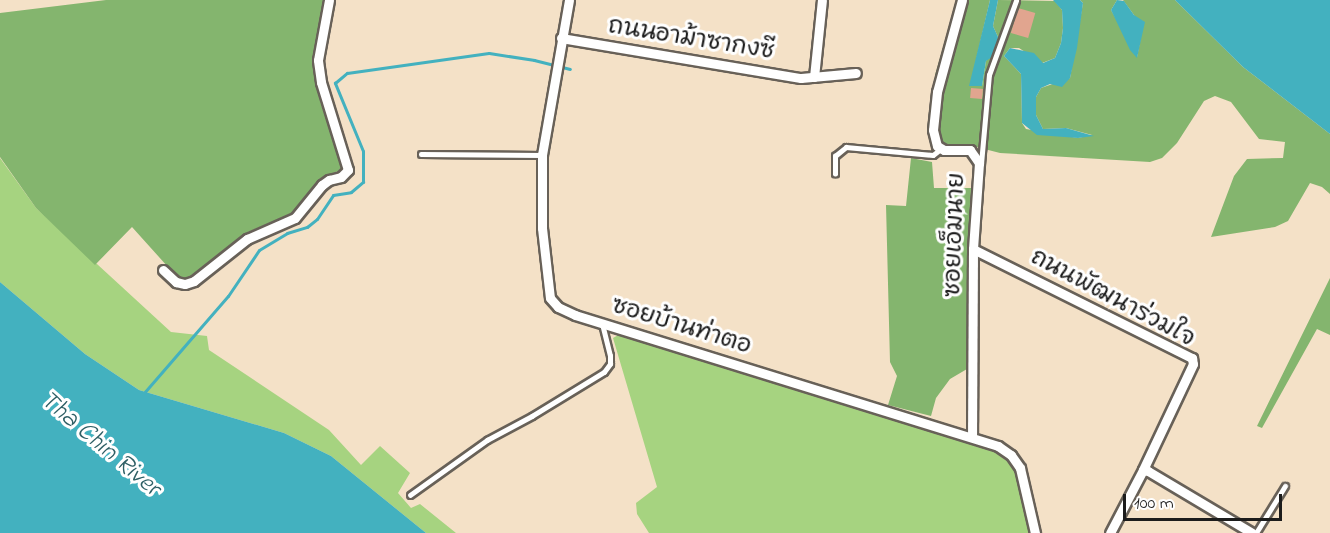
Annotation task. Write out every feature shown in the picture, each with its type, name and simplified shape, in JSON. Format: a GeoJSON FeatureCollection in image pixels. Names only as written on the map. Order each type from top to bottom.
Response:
{"type":"FeatureCollection","features":[{"type":"Feature","properties":{"kind":"street"},"geometry":{"type":"LineString","coordinates":[[163,270],[176,282],[184,284],[194,281],[247,239],[296,218],[322,185],[329,180],[341,177],[348,170],[321,82],[318,60],[329,0]]}},
{"type":"Feature","properties":{"kind":"street","name":"ซอยบ้านท่าตอ"},"geometry":{"type":"LineString","coordinates":[[569,0],[561,38],[560,63],[542,155],[542,228],[550,298],[558,307],[602,323],[972,436],[998,446],[1011,455],[1020,468],[1035,533]]}},
{"type":"Feature","properties":{"kind":"street"},"geometry":{"type":"LineString","coordinates":[[814,77],[822,0]]}},
{"type":"Feature","properties":{"kind":"street","name":"ซอยเอ็มนาย"},"geometry":{"type":"LineString","coordinates":[[962,0],[934,106],[933,130],[937,146],[970,150],[979,163],[972,436]]}},
{"type":"Feature","properties":{"kind":"street","name":"ถนนอาม้าซากงซี"},"geometry":{"type":"LineString","coordinates":[[561,38],[801,78],[856,73]]}},
{"type":"Feature","properties":{"kind":"street","name":"ถนนพัฒนาร่วมใจ"},"geometry":{"type":"LineString","coordinates":[[975,250],[1192,358],[1193,364],[1143,470]]}},
{"type":"Feature","properties":{"kind":"street"},"geometry":{"type":"LineString","coordinates":[[1110,533],[1143,470],[1254,533]]}},
{"type":"Feature","properties":{"kind":"lane"},"geometry":{"type":"LineString","coordinates":[[975,250],[989,75],[1016,1]]}},
{"type":"Feature","properties":{"kind":"lane"},"geometry":{"type":"LineString","coordinates":[[834,174],[835,156],[846,147],[933,155],[942,148]]}},
{"type":"Feature","properties":{"kind":"lane"},"geometry":{"type":"LineString","coordinates":[[421,154],[542,155]]}},
{"type":"Feature","properties":{"kind":"lane"},"geometry":{"type":"LineString","coordinates":[[410,495],[487,440],[604,372],[610,364],[610,356],[602,323]]}},
{"type":"Feature","properties":{"kind":"lane"},"geometry":{"type":"LineString","coordinates":[[1254,533],[1285,486]]}},
{"type":"Feature","properties":{"kind":"green space"},"geometry":{"type":"Polygon","coordinates":[[[106,0],[324,0],[313,67],[321,104],[343,169],[331,174],[291,214],[248,232],[187,281],[177,277],[132,227],[95,265],[36,208],[0,157],[0,13],[106,0]]]}},
{"type":"Feature","properties":{"kind":"green space"},"geometry":{"type":"Polygon","coordinates":[[[957,0],[990,0],[970,86],[982,86],[986,61],[998,37],[993,26],[998,0],[1055,1],[1062,10],[1063,28],[1061,43],[1055,58],[1042,63],[1019,48],[1010,48],[1004,56],[1021,74],[1022,123],[1026,129],[1078,138],[1092,135],[1066,128],[1043,129],[1036,115],[1036,97],[1041,88],[1070,78],[1083,3],[1080,0],[1117,0],[1111,10],[1137,57],[1141,37],[1134,15],[1123,0],[1175,0],[1243,67],[1330,134],[1330,194],[1322,187],[1310,183],[1288,221],[1275,227],[1211,237],[1234,176],[1247,159],[1283,158],[1285,142],[1259,139],[1231,102],[1215,96],[1204,101],[1177,143],[1162,158],[1150,162],[1000,153],[965,144],[934,150],[935,75],[957,0]]]}},
{"type":"Feature","properties":{"kind":"green space"},"geometry":{"type":"Polygon","coordinates":[[[0,158],[36,208],[171,332],[207,336],[209,350],[329,430],[361,465],[380,446],[410,473],[398,493],[411,508],[420,504],[456,533],[426,533],[331,456],[284,433],[139,390],[85,354],[0,282],[0,158]]]}},
{"type":"Feature","properties":{"kind":"green space"},"geometry":{"type":"Polygon","coordinates":[[[911,158],[932,162],[934,188],[971,188],[967,369],[950,379],[936,398],[931,416],[888,405],[897,376],[890,362],[886,205],[906,206],[911,158]]]}},
{"type":"Feature","properties":{"kind":"green space"},"geometry":{"type":"Polygon","coordinates":[[[1330,278],[1330,335],[1317,329],[1262,428],[1257,426],[1330,278]]]}},
{"type":"Feature","properties":{"kind":"green space"},"geometry":{"type":"Polygon","coordinates":[[[620,334],[1002,452],[1015,464],[1021,481],[1030,533],[649,533],[637,514],[636,503],[657,487],[613,338],[620,334]]]}},
{"type":"Feature","properties":{"kind":"water"},"geometry":{"type":"Polygon","coordinates":[[[990,0],[998,0],[993,26],[998,37],[995,55],[986,61],[982,86],[969,86],[990,0]]]}},
{"type":"Feature","properties":{"kind":"water"},"geometry":{"type":"Polygon","coordinates":[[[1053,0],[1080,0],[1083,3],[1077,48],[1070,78],[1062,87],[1050,84],[1041,88],[1036,97],[1036,115],[1043,129],[1066,128],[1094,136],[1078,138],[1037,135],[1022,123],[1021,74],[1004,56],[1010,48],[1034,53],[1043,63],[1055,58],[1061,43],[1063,28],[1062,10],[1053,0]]]}},
{"type":"Feature","properties":{"kind":"water"},"geometry":{"type":"Polygon","coordinates":[[[1117,0],[1124,1],[1134,15],[1145,22],[1137,58],[1130,50],[1111,10],[1117,0]]]}},
{"type":"Feature","properties":{"kind":"water"},"geometry":{"type":"Polygon","coordinates":[[[1175,0],[1330,0],[1330,134],[1243,67],[1175,0]]]}},
{"type":"Feature","properties":{"kind":"water","name":"Tha Chin River"},"geometry":{"type":"Polygon","coordinates":[[[0,282],[85,354],[139,390],[284,433],[331,456],[426,533],[0,533],[0,282]]]}},
{"type":"Feature","properties":{"kind":"building"},"geometry":{"type":"Polygon","coordinates":[[[1018,8],[1035,13],[1028,38],[1011,33],[1018,8]]]}},
{"type":"Feature","properties":{"kind":"building"},"geometry":{"type":"Polygon","coordinates":[[[971,88],[983,89],[982,99],[970,98],[971,88]]]}},
{"type":"Feature","properties":{"kind":"waterway"},"geometry":{"type":"LineString","coordinates":[[143,394],[228,296],[259,250],[287,233],[307,227],[317,219],[333,195],[351,192],[363,182],[363,151],[335,83],[347,73],[489,53],[534,60],[570,69]]}}]}
